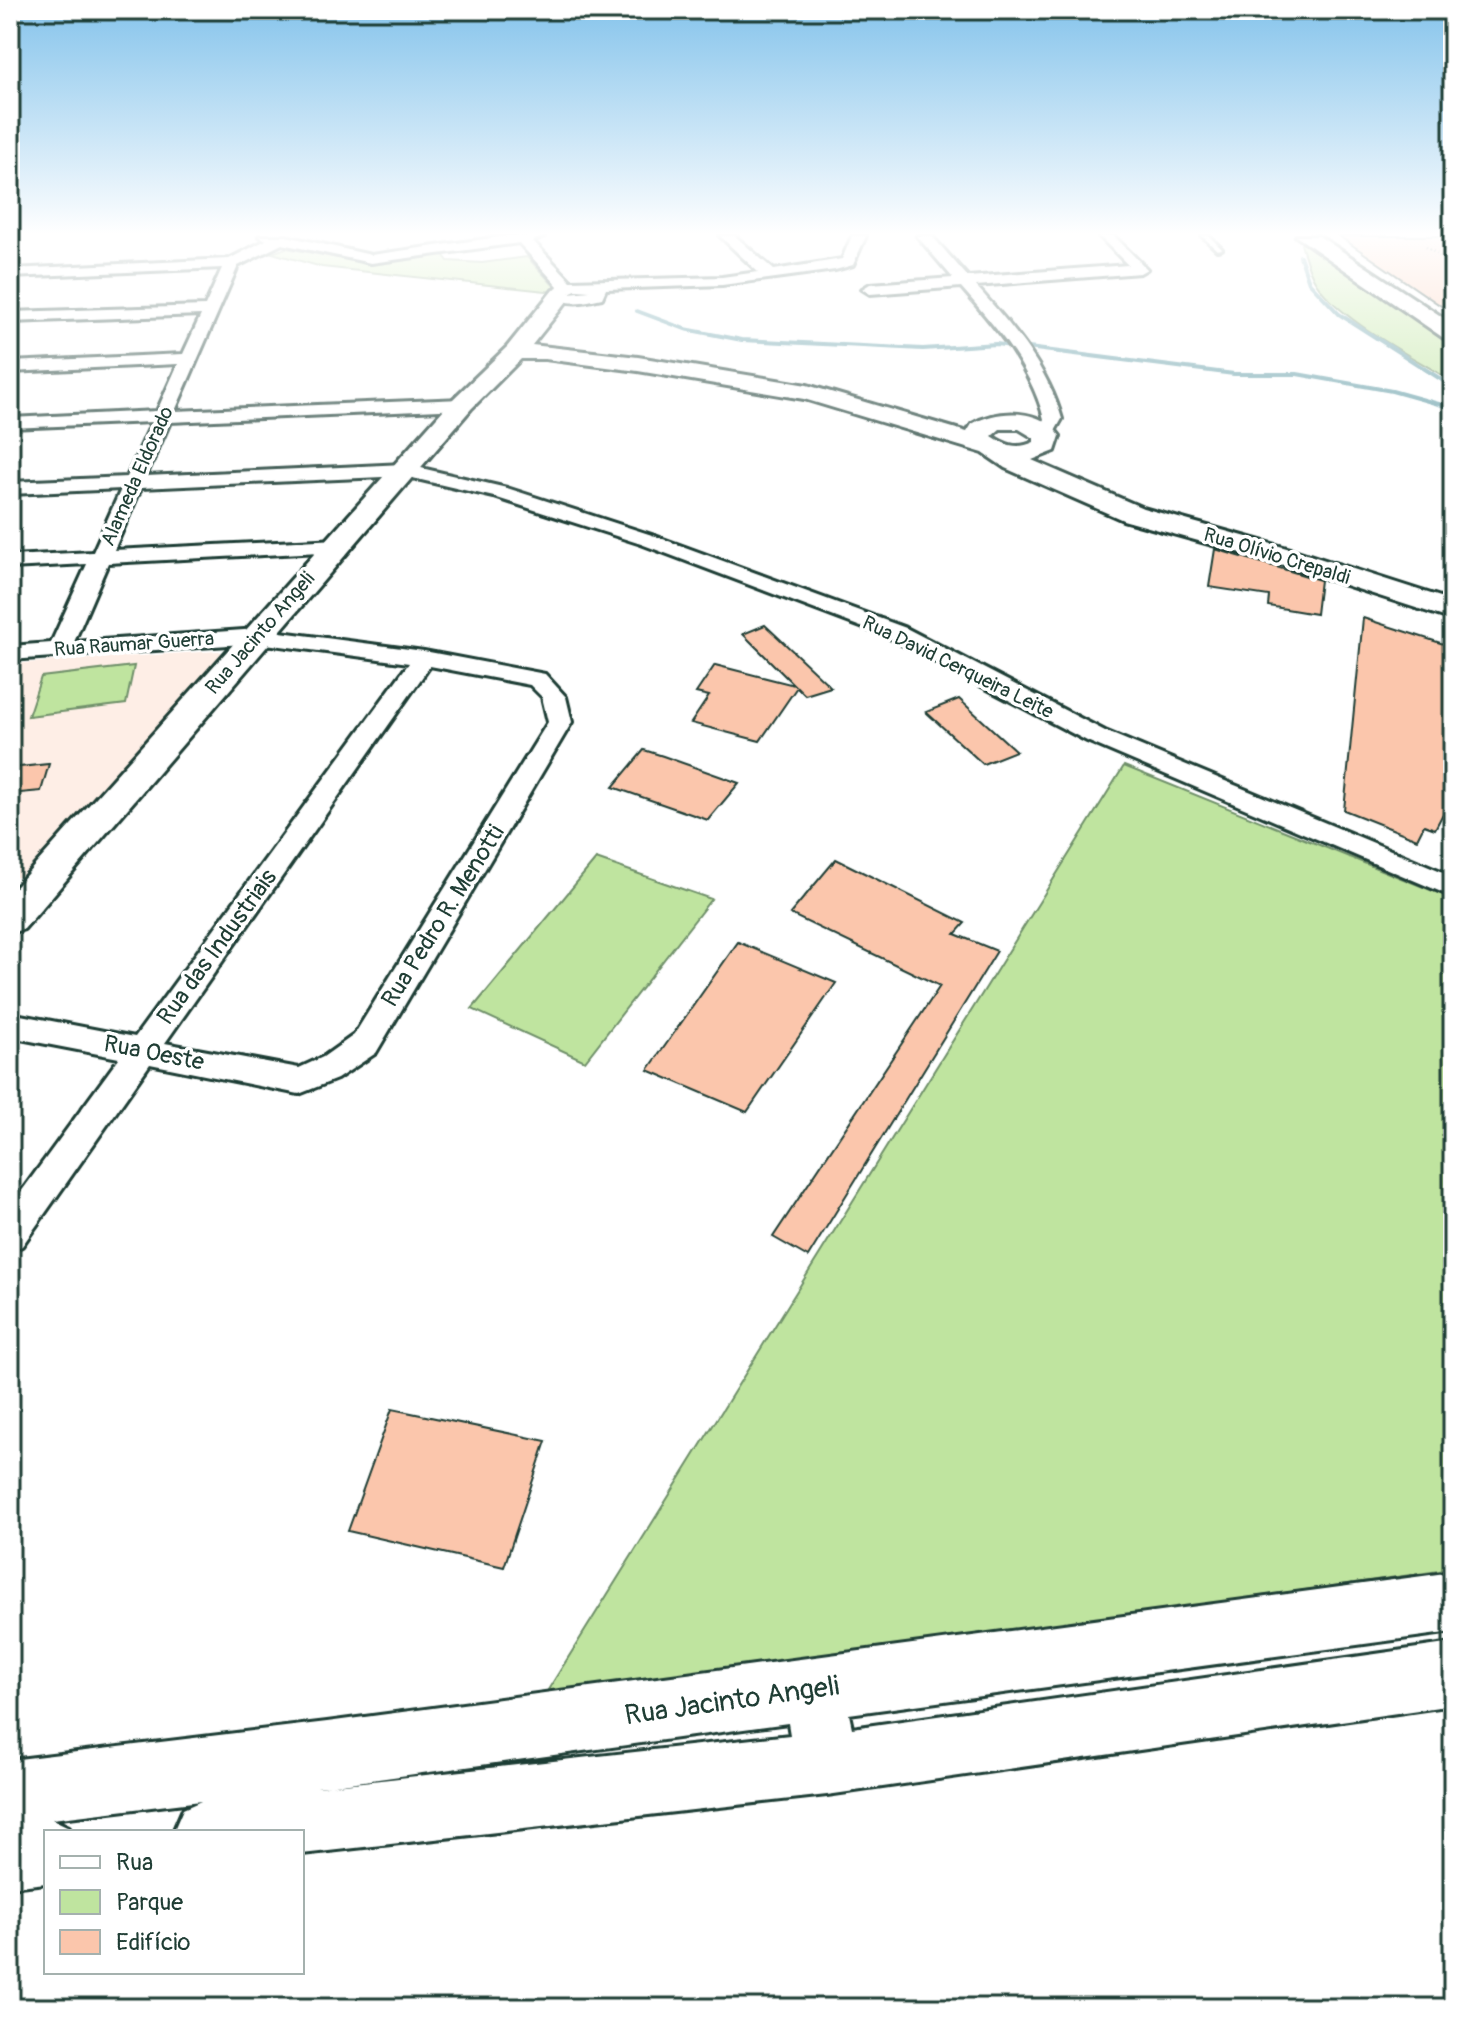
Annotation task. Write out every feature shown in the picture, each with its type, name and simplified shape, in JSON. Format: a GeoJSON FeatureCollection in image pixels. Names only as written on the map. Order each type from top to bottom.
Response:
{"type":"FeatureCollection","features":[{"type":"Feature","properties":{"kind":"street","name":"Alameda Eldorado"},"geometry":{"type":"LineString","coordinates":[[59,650],[202,330]]}},
{"type":"Feature","properties":{"kind":"street","name":"Rua Jacinto Angeli"},"geometry":{"type":"LineString","coordinates":[[10,919],[462,404],[515,352],[531,345],[545,330]]}},
{"type":"Feature","properties":{"kind":"street"},"geometry":{"type":"LineString","coordinates":[[1003,330],[1043,384],[1049,404],[1053,419],[1041,449],[1024,454],[994,435],[1049,404]]}},
{"type":"Feature","properties":{"kind":"street","name":"Rua Olívio Crepaldi"},"geometry":{"type":"LineString","coordinates":[[515,352],[545,352],[638,364],[807,392],[910,423],[994,435],[1014,462],[1133,514],[1284,556],[1453,611]]}},
{"type":"Feature","properties":{"kind":"street"},"geometry":{"type":"LineString","coordinates":[[10,367],[189,359]]}},
{"type":"Feature","properties":{"kind":"street"},"geometry":{"type":"LineString","coordinates":[[10,423],[462,404]]}},
{"type":"Feature","properties":{"kind":"street","name":"Rua Olívio Crepaldi"},"geometry":{"type":"LineString","coordinates":[[1046,438],[1068,474],[1101,500]]}},
{"type":"Feature","properties":{"kind":"street","name":"Rua David Cerqueira Leite"},"geometry":{"type":"LineString","coordinates":[[10,488],[404,470],[486,488],[562,511],[898,633],[1096,736],[1453,887]]}},
{"type":"Feature","properties":{"kind":"street"},"geometry":{"type":"LineString","coordinates":[[10,562],[339,545]]}},
{"type":"Feature","properties":{"kind":"street","name":"Rua Raumar Guerra"},"geometry":{"type":"LineString","coordinates":[[10,653],[258,636],[424,658],[537,679],[551,689],[559,708],[560,722]]}},
{"type":"Feature","properties":{"kind":"street","name":"Rua das Industriais"},"geometry":{"type":"LineString","coordinates":[[10,1235],[424,658]]}},
{"type":"Feature","properties":{"kind":"street","name":"Rua Pedro R. Menotti"},"geometry":{"type":"LineString","coordinates":[[299,1081],[332,1069],[365,1044],[560,722]]}},
{"type":"Feature","properties":{"kind":"street","name":"Rua Oeste"},"geometry":{"type":"LineString","coordinates":[[10,1025],[299,1081]]}},
{"type":"Feature","properties":{"kind":"street","name":"Rua Jacinto Angeli"},"geometry":{"type":"LineString","coordinates":[[10,1792],[327,1754],[1453,1602]]}},
{"type":"Feature","properties":{"kind":"street"},"geometry":{"type":"LineString","coordinates":[[224,1830],[827,1763],[1453,1674]]}},
{"type":"Feature","properties":{"kind":"street"},"geometry":{"type":"LineString","coordinates":[[813,1690],[827,1763]]}},
{"type":"Feature","properties":{"kind":"street"},"geometry":{"type":"LineString","coordinates":[[322,1819],[327,1754]]}},
{"type":"Feature","properties":{"kind":"street"},"geometry":{"type":"LineString","coordinates":[[10,1854],[44,1850]]}},
{"type":"Feature","properties":{"kind":"shaded area"},"geometry":{"type":"Polygon","coordinates":[[[223,653],[31,876],[10,878],[10,664],[223,653]]]}},
{"type":"Feature","properties":{"kind":"green space"},"geometry":{"type":"Polygon","coordinates":[[[1369,330],[1441,330],[1453,338],[1453,382],[1369,330]]]}},
{"type":"Feature","properties":{"kind":"green space"},"geometry":{"type":"Polygon","coordinates":[[[134,666],[126,704],[28,716],[41,677],[134,666]]]}},
{"type":"Feature","properties":{"kind":"green space"},"geometry":{"type":"Polygon","coordinates":[[[1124,766],[1453,899],[1453,1569],[543,1698],[1124,766]]]}},
{"type":"Feature","properties":{"kind":"green space"},"geometry":{"type":"Polygon","coordinates":[[[596,859],[711,899],[585,1061],[472,1009],[596,859]]]}},
{"type":"Feature","properties":{"kind":"building"},"geometry":{"type":"Polygon","coordinates":[[[1215,549],[1320,580],[1316,614],[1268,606],[1269,596],[1209,587],[1215,549]]]}},
{"type":"Feature","properties":{"kind":"building"},"geometry":{"type":"Polygon","coordinates":[[[1363,618],[1453,647],[1453,806],[1448,804],[1435,829],[1424,825],[1417,839],[1344,810],[1363,618]]]}},
{"type":"Feature","properties":{"kind":"building"},"geometry":{"type":"Polygon","coordinates":[[[765,625],[831,687],[805,695],[797,687],[760,741],[691,723],[709,696],[696,693],[715,665],[794,685],[743,634],[765,625]]]}},
{"type":"Feature","properties":{"kind":"building"},"geometry":{"type":"Polygon","coordinates":[[[959,699],[1016,751],[983,764],[926,712],[959,699]]]}},
{"type":"Feature","properties":{"kind":"building"},"geometry":{"type":"Polygon","coordinates":[[[644,750],[739,783],[708,820],[613,787],[644,750]]]}},
{"type":"Feature","properties":{"kind":"building"},"geometry":{"type":"Polygon","coordinates":[[[49,764],[41,791],[10,794],[10,768],[49,764]]]}},
{"type":"Feature","properties":{"kind":"building"},"geometry":{"type":"Polygon","coordinates":[[[836,859],[965,923],[955,934],[997,951],[808,1257],[773,1237],[940,986],[790,914],[836,859]]]}},
{"type":"Feature","properties":{"kind":"building"},"geometry":{"type":"Polygon","coordinates":[[[738,942],[836,983],[747,1112],[648,1070],[738,942]]]}},
{"type":"Feature","properties":{"kind":"building"},"geometry":{"type":"Polygon","coordinates":[[[392,1409],[546,1441],[504,1567],[348,1531],[392,1409]]]}},
{"type":"Feature","properties":{"kind":"waterway"},"geometry":{"type":"LineString","coordinates":[[691,330],[742,340],[923,349],[996,344],[1234,374],[1297,374],[1392,391],[1453,408]]}},
{"type":"Feature","properties":{"kind":"waterway"},"geometry":{"type":"LineString","coordinates":[[1364,330],[1453,387]]}}]}
